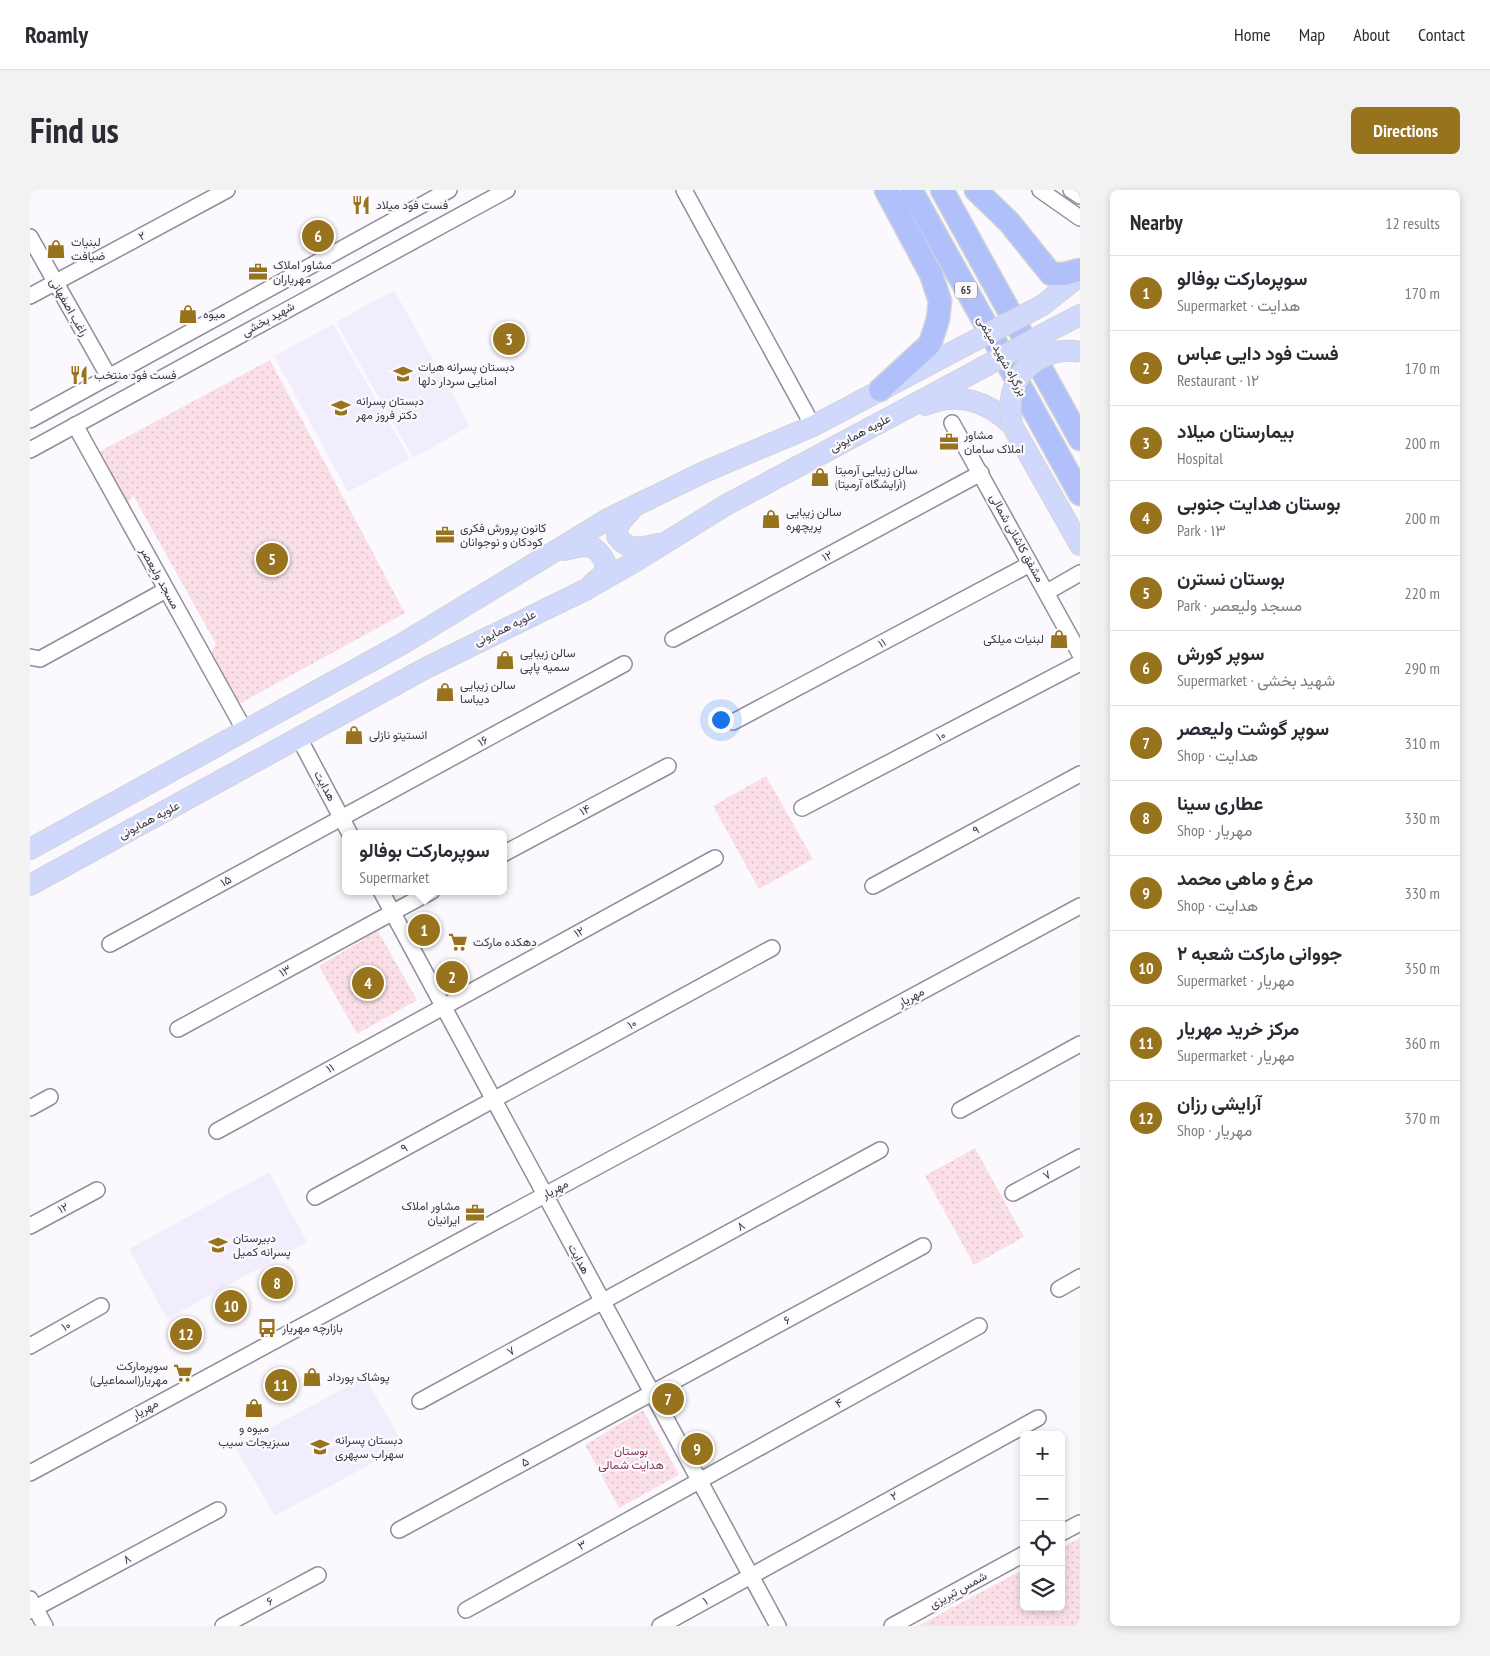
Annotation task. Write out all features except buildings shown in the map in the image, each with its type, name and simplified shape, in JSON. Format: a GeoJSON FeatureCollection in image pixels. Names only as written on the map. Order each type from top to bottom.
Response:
{"type":"FeatureCollection","features":[{"type":"Feature","properties":{"kind":"highway"},"geometry":{"type":"LineString","coordinates":[[880,390],[930,344],[938,319],[940,301],[931,274],[886,190]]}},
{"type":"Feature","properties":{"kind":"highway","name":"بزرگراه شهید میثمی"},"geometry":{"type":"LineString","coordinates":[[911,190],[1080,494]]}},
{"type":"Feature","properties":{"kind":"highway","name":"65"},"geometry":{"type":"LineString","coordinates":[[942,190],[1080,439]]}},
{"type":"Feature","properties":{"kind":"highway"},"geometry":{"type":"LineString","coordinates":[[976,190],[1009,222],[1051,274],[1064,274],[1080,270]]}},
{"type":"Feature","properties":{"kind":"main road"},"geometry":{"type":"LineString","coordinates":[[30,849],[402,644],[550,552],[640,502],[813,426],[1042,305],[1080,275]]}},
{"type":"Feature","properties":{"kind":"main road","name":"علویه همایونی"},"geometry":{"type":"LineString","coordinates":[[30,885],[426,668],[587,589],[726,505],[1079,315]]}},
{"type":"Feature","properties":{"kind":"main road"},"geometry":{"type":"LineString","coordinates":[[1012,425],[1010,407],[1013,388],[1023,372],[1037,360],[1054,352],[1072,350],[1080,352]]}},
{"type":"Feature","properties":{"kind":"main road"},"geometry":{"type":"LineString","coordinates":[[890,417],[934,401],[961,399],[981,402],[997,411],[1012,425],[1080,545]]}},
{"type":"Feature","properties":{"kind":"main road"},"geometry":{"type":"LineString","coordinates":[[640,502],[625,515],[618,525],[617,536],[623,545],[632,548],[667,542]]}},
{"type":"Feature","properties":{"kind":"main road"},"geometry":{"type":"LineString","coordinates":[[550,552],[581,546],[592,546],[600,550],[606,564],[604,574],[587,589]]}},
{"type":"Feature","properties":{"kind":"street","name":"۲"},"geometry":{"type":"LineString","coordinates":[[56,283],[227,190]]}},
{"type":"Feature","properties":{"kind":"street"},"geometry":{"type":"LineString","coordinates":[[30,420],[449,190]]}},
{"type":"Feature","properties":{"kind":"street","name":"شهید بخشی"},"geometry":{"type":"LineString","coordinates":[[30,450],[507,190]]}},
{"type":"Feature","properties":{"kind":"street"},"geometry":{"type":"LineString","coordinates":[[684,190],[813,426]]}},
{"type":"Feature","properties":{"kind":"street"},"geometry":{"type":"LineString","coordinates":[[1040,190],[1080,218]]}},
{"type":"Feature","properties":{"kind":"street"},"geometry":{"type":"LineString","coordinates":[[1071,190],[1080,196]]}},
{"type":"Feature","properties":{"kind":"street"},"geometry":{"type":"LineString","coordinates":[[369,234],[382,257]]}},
{"type":"Feature","properties":{"kind":"street","name":"راغب اصفهانی"},"geometry":{"type":"LineString","coordinates":[[30,237],[109,377]]}},
{"type":"Feature","properties":{"kind":"street"},"geometry":{"type":"LineString","coordinates":[[341,249],[354,272]]}},
{"type":"Feature","properties":{"kind":"street"},"geometry":{"type":"LineString","coordinates":[[30,296],[56,283]]}},
{"type":"Feature","properties":{"kind":"street","name":"مشفق کاشانی شمالی"},"geometry":{"type":"LineString","coordinates":[[952,423],[1080,654]]}},
{"type":"Feature","properties":{"kind":"street","name":"مسجد ولیعصر"},"geometry":{"type":"LineString","coordinates":[[75,425],[245,731]]}},
{"type":"Feature","properties":{"kind":"street","name":"۱۲"},"geometry":{"type":"LineString","coordinates":[[672,639],[981,473]]}},
{"type":"Feature","properties":{"kind":"street","name":"۱۱"},"geometry":{"type":"LineString","coordinates":[[733,722],[1030,564]]}},
{"type":"Feature","properties":{"kind":"street"},"geometry":{"type":"LineString","coordinates":[[1047,592],[1080,573]]}},
{"type":"Feature","properties":{"kind":"street"},"geometry":{"type":"LineString","coordinates":[[30,657],[40,659],[166,590]]}},
{"type":"Feature","properties":{"kind":"street","name":"۱۰"},"geometry":{"type":"LineString","coordinates":[[802,808],[1080,663]]}},
{"type":"Feature","properties":{"kind":"street","name":"۱۶"},"geometry":{"type":"LineString","coordinates":[[342,818],[624,664]]}},
{"type":"Feature","properties":{"kind":"street","name":"هدایت"},"geometry":{"type":"LineString","coordinates":[[299,738],[348,830]]}},
{"type":"Feature","properties":{"kind":"street","name":"۱۴"},"geometry":{"type":"LineString","coordinates":[[507,852],[668,766]]}},
{"type":"Feature","properties":{"kind":"street","name":"۹"},"geometry":{"type":"LineString","coordinates":[[873,886],[1080,774]]}},
{"type":"Feature","properties":{"kind":"street","name":"۱۵"},"geometry":{"type":"LineString","coordinates":[[110,944],[342,818]]}},
{"type":"Feature","properties":{"kind":"street","name":"۱۲"},"geometry":{"type":"LineString","coordinates":[[442,1006],[715,858]]}},
{"type":"Feature","properties":{"kind":"street","name":"هدایت"},"geometry":{"type":"LineString","coordinates":[[383,895],[778,1626]]}},
{"type":"Feature","properties":{"kind":"street"},"geometry":{"type":"LineString","coordinates":[[392,912],[424,895]]}},
{"type":"Feature","properties":{"kind":"street","name":"مهریار"},"geometry":{"type":"LineString","coordinates":[[30,1473],[1080,906]]}},
{"type":"Feature","properties":{"kind":"street","name":"۱۳"},"geometry":{"type":"LineString","coordinates":[[178,1029],[392,912]]}},
{"type":"Feature","properties":{"kind":"street","name":"۱۰"},"geometry":{"type":"LineString","coordinates":[[493,1100],[772,948]]}},
{"type":"Feature","properties":{"kind":"street","name":"۱۱"},"geometry":{"type":"LineString","coordinates":[[217,1131],[442,1006]]}},
{"type":"Feature","properties":{"kind":"street"},"geometry":{"type":"LineString","coordinates":[[960,1110],[1080,1044]]}},
{"type":"Feature","properties":{"kind":"street"},"geometry":{"type":"LineString","coordinates":[[30,1108],[50,1097]]}},
{"type":"Feature","properties":{"kind":"street","name":"۹"},"geometry":{"type":"LineString","coordinates":[[315,1197],[493,1100]]}},
{"type":"Feature","properties":{"kind":"street","name":"۸"},"geometry":{"type":"LineString","coordinates":[[602,1302],[880,1150]]}},
{"type":"Feature","properties":{"kind":"street","name":"۷"},"geometry":{"type":"LineString","coordinates":[[1014,1193],[1080,1157]]}},
{"type":"Feature","properties":{"kind":"street","name":"۱۲"},"geometry":{"type":"LineString","coordinates":[[30,1226],[97,1190]]}},
{"type":"Feature","properties":{"kind":"street","name":"۶"},"geometry":{"type":"LineString","coordinates":[[652,1394],[923,1246]]}},
{"type":"Feature","properties":{"kind":"street"},"geometry":{"type":"LineString","coordinates":[[1058,1289],[1080,1277]]}},
{"type":"Feature","properties":{"kind":"street","name":"۷"},"geometry":{"type":"LineString","coordinates":[[420,1401],[602,1302]]}},
{"type":"Feature","properties":{"kind":"street","name":"۱۰"},"geometry":{"type":"LineString","coordinates":[[30,1346],[101,1306]]}},
{"type":"Feature","properties":{"kind":"street","name":"۴"},"geometry":{"type":"LineString","coordinates":[[698,1480],[979,1326]]}},
{"type":"Feature","properties":{"kind":"street","name":"۵"},"geometry":{"type":"LineString","coordinates":[[399,1530],[652,1394]]}},
{"type":"Feature","properties":{"kind":"street","name":"۲"},"geometry":{"type":"LineString","coordinates":[[750,1575],[1038,1418]]}},
{"type":"Feature","properties":{"kind":"street","name":"۳"},"geometry":{"type":"LineString","coordinates":[[466,1610],[698,1480]]}},
{"type":"Feature","properties":{"kind":"street","name":"۸"},"geometry":{"type":"LineString","coordinates":[[32,1606],[218,1510]]}},
{"type":"Feature","properties":{"kind":"street"},"geometry":{"type":"LineString","coordinates":[[1065,1531],[1080,1523]]}},
{"type":"Feature","properties":{"kind":"street","name":"شمس تبریزی"},"geometry":{"type":"LineString","coordinates":[[892,1626],[1020,1556]]}},
{"type":"Feature","properties":{"kind":"street","name":"۶"},"geometry":{"type":"LineString","coordinates":[[222,1626],[318,1575]]}},
{"type":"Feature","properties":{"kind":"street","name":"۱"},"geometry":{"type":"LineString","coordinates":[[660,1626],[750,1575]]}},
{"type":"Feature","properties":{"kind":"street"},"geometry":{"type":"LineString","coordinates":[[32,1606],[45,1626]]}},
{"type":"Feature","properties":{"kind":"shaded area","name":"دبستان پسرانه هیات امنایی سردار دلها"},"geometry":{"type":"Polygon","coordinates":[[[394,290],[470,426],[413,458],[336,322],[394,290]]]}},
{"type":"Feature","properties":{"kind":"shaded area","name":"دبستان پسرانه دکتر فروز مهر"},"geometry":{"type":"Polygon","coordinates":[[[333,324],[410,459],[348,492],[274,356],[333,324]]]}},
{"type":"Feature","properties":{"kind":"shaded area","name":"دبیرستان پسرانه کمیل"},"geometry":{"type":"Polygon","coordinates":[[[269,1172],[307,1242],[167,1319],[129,1249],[269,1172]]]}},
{"type":"Feature","properties":{"kind":"shaded area","name":"دبستان پسرانه سهراب سپهری"},"geometry":{"type":"Polygon","coordinates":[[[365,1377],[404,1446],[275,1516],[235,1447],[365,1377]]]}},
{"type":"Feature","properties":{"kind":"green space"},"geometry":{"type":"Polygon","coordinates":[[[270,360],[405,613],[239,704],[209,657],[216,644],[133,495],[127,505],[99,452],[270,360]]]}},
{"type":"Feature","properties":{"kind":"green space"},"geometry":{"type":"Polygon","coordinates":[[[766,776],[813,859],[759,889],[713,806],[766,776]]]}},
{"type":"Feature","properties":{"kind":"green space"},"geometry":{"type":"Polygon","coordinates":[[[378,931],[417,1000],[357,1034],[319,966],[378,931]]]}},
{"type":"Feature","properties":{"kind":"green space"},"geometry":{"type":"Polygon","coordinates":[[[975,1148],[1024,1237],[974,1265],[925,1176],[975,1148]]]}},
{"type":"Feature","properties":{"kind":"green space","name":"بوستان هدایت شمالی"},"geometry":{"type":"Polygon","coordinates":[[[643,1410],[679,1475],[619,1508],[585,1445],[643,1410]]]}},
{"type":"Feature","properties":{"kind":"green space"},"geometry":{"type":"Polygon","coordinates":[[[1080,1538],[1080,1626],[918,1626],[1020,1571],[1020,1611],[1065,1611],[1065,1546],[1080,1538]]]}},
{"type":"Feature","properties":{"kind":"place","name":"فست فود میلاد"},"geometry":{"type":"Point","coordinates":[361,205]}},
{"type":"Feature","properties":{"kind":"place","name":"سوپر کورش"},"geometry":{"type":"Point","coordinates":[318,236]}},
{"type":"Feature","properties":{"kind":"place","name":"لبنیات ضیافت"},"geometry":{"type":"Point","coordinates":[56,249]}},
{"type":"Feature","properties":{"kind":"place","name":"مشاور املاک مهریاران"},"geometry":{"type":"Point","coordinates":[258,272]}},
{"type":"Feature","properties":{"kind":"place","name":"میوه"},"geometry":{"type":"Point","coordinates":[188,314]}},
{"type":"Feature","properties":{"kind":"place","name":"بیمارستان میلاد"},"geometry":{"type":"Point","coordinates":[509,339]}},
{"type":"Feature","properties":{"kind":"place","name":"دبستان پسرانه هیات امنایی سردار دلها"},"geometry":{"type":"Point","coordinates":[403,374]}},
{"type":"Feature","properties":{"kind":"place","name":"فست فود منتخب"},"geometry":{"type":"Point","coordinates":[79,375]}},
{"type":"Feature","properties":{"kind":"place","name":"دبستان پسرانه دکتر فروز مهر"},"geometry":{"type":"Point","coordinates":[341,408]}},
{"type":"Feature","properties":{"kind":"place","name":"مشاور املاک سامان"},"geometry":{"type":"Point","coordinates":[949,442]}},
{"type":"Feature","properties":{"kind":"place","name":"سالن زیبایی آرمیتا (آرایشگاه آرمیتا)"},"geometry":{"type":"Point","coordinates":[820,477]}},
{"type":"Feature","properties":{"kind":"place","name":"سالن زیبایی پریچهره"},"geometry":{"type":"Point","coordinates":[771,519]}},
{"type":"Feature","properties":{"kind":"place","name":"کانون پرورش فکری کودکان و نوجوانان"},"geometry":{"type":"Point","coordinates":[445,535]}},
{"type":"Feature","properties":{"kind":"place","name":"بوستان نسترن"},"geometry":{"type":"Point","coordinates":[272,559]}},
{"type":"Feature","properties":{"kind":"place","name":"لبنیات میلکی"},"geometry":{"type":"Point","coordinates":[1059,639]}},
{"type":"Feature","properties":{"kind":"place","name":"سالن زیبایی سمیه پاپی"},"geometry":{"type":"Point","coordinates":[505,660]}},
{"type":"Feature","properties":{"kind":"place","name":"سالن زیبایی دیباسا"},"geometry":{"type":"Point","coordinates":[445,692]}},
{"type":"Feature","properties":{"kind":"place","name":"انستیتو نازلی"},"geometry":{"type":"Point","coordinates":[354,735]}},
{"type":"Feature","properties":{"kind":"place","name":"سوپرمارکت بوفالو"},"geometry":{"type":"Point","coordinates":[424,930]}},
{"type":"Feature","properties":{"kind":"place","name":"دهکده مارکت"},"geometry":{"type":"Point","coordinates":[458,942]}},
{"type":"Feature","properties":{"kind":"place","name":"فست فود دایی عباس"},"geometry":{"type":"Point","coordinates":[452,977]}},
{"type":"Feature","properties":{"kind":"place","name":"بوستان هدایت جنوبی"},"geometry":{"type":"Point","coordinates":[368,983]}},
{"type":"Feature","properties":{"kind":"place","name":"مشاور املاک ایرانیان"},"geometry":{"type":"Point","coordinates":[475,1213]}},
{"type":"Feature","properties":{"kind":"place","name":"دبیرستان پسرانه کمیل"},"geometry":{"type":"Point","coordinates":[218,1245]}},
{"type":"Feature","properties":{"kind":"place","name":"عطاری سینا"},"geometry":{"type":"Point","coordinates":[277,1283]}},
{"type":"Feature","properties":{"kind":"place","name":"جووانی مارکت شعبه ۲"},"geometry":{"type":"Point","coordinates":[231,1306]}},
{"type":"Feature","properties":{"kind":"place","name":"بازارچه مهریار"},"geometry":{"type":"Point","coordinates":[267,1328]}},
{"type":"Feature","properties":{"kind":"place","name":"آرایشی رزان"},"geometry":{"type":"Point","coordinates":[186,1334]}},
{"type":"Feature","properties":{"kind":"place","name":"سوپرمارکت مهریار(اسماعیلی)"},"geometry":{"type":"Point","coordinates":[183,1373]}},
{"type":"Feature","properties":{"kind":"place","name":"پوشاک پورداد"},"geometry":{"type":"Point","coordinates":[312,1377]}},
{"type":"Feature","properties":{"kind":"place","name":"مرکز خرید مهریار"},"geometry":{"type":"Point","coordinates":[281,1385]}},
{"type":"Feature","properties":{"kind":"place","name":"سوپر گوشت ولیعصر"},"geometry":{"type":"Point","coordinates":[668,1399]}},
{"type":"Feature","properties":{"kind":"place","name":"میوه و سبزیجات سیب"},"geometry":{"type":"Point","coordinates":[254,1408]}},
{"type":"Feature","properties":{"kind":"place","name":"دبستان پسرانه سهراب سپهری"},"geometry":{"type":"Point","coordinates":[320,1447]}},
{"type":"Feature","properties":{"kind":"place","name":"مرغ و ماهی محمد"},"geometry":{"type":"Point","coordinates":[697,1449]}}]}
